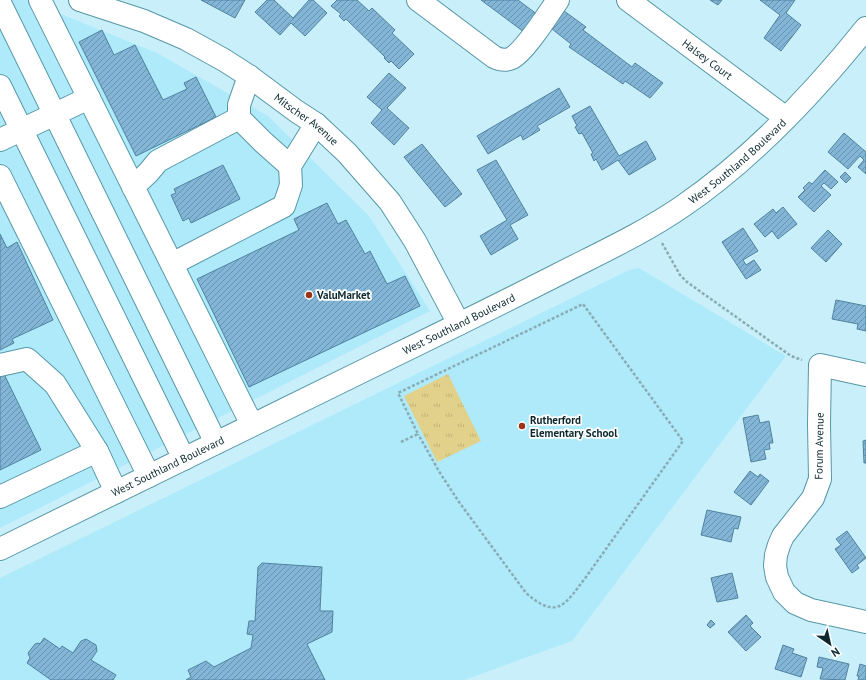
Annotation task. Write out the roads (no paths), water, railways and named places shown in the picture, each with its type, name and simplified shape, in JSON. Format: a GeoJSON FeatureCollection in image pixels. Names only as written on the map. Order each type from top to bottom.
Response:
{"type":"FeatureCollection","features":[{"type":"Feature","properties":{"kind":"street"},"geometry":{"type":"LineString","coordinates":[[40,0],[252,425]]}},
{"type":"Feature","properties":{"kind":"street","name":"Mitscher Avenue"},"geometry":{"type":"LineString","coordinates":[[80,0],[144,21],[186,39],[249,76],[316,124],[347,153],[390,202],[415,241],[459,324]]}},
{"type":"Feature","properties":{"kind":"street"},"geometry":{"type":"LineString","coordinates":[[418,0],[501,61],[511,58],[519,51],[534,34],[558,0]]}},
{"type":"Feature","properties":{"kind":"street","name":"Halsey Court"},"geometry":{"type":"LineString","coordinates":[[628,0],[786,118]]}},
{"type":"Feature","properties":{"kind":"street"},"geometry":{"type":"LineString","coordinates":[[0,3],[216,443]]}},
{"type":"Feature","properties":{"kind":"street","name":"West Southland Boulevard"},"geometry":{"type":"LineString","coordinates":[[0,549],[459,324],[649,227],[683,206],[720,179],[757,146],[786,118],[866,28]]}},
{"type":"Feature","properties":{"kind":"street"},"geometry":{"type":"LineString","coordinates":[[249,76],[239,105],[239,118],[290,166]]}},
{"type":"Feature","properties":{"kind":"street"},"geometry":{"type":"LineString","coordinates":[[0,86],[184,459]]}},
{"type":"Feature","properties":{"kind":"street"},"geometry":{"type":"LineString","coordinates":[[0,140],[89,98]]}},
{"type":"Feature","properties":{"kind":"street"},"geometry":{"type":"LineString","coordinates":[[133,187],[158,161],[239,118]]}},
{"type":"Feature","properties":{"kind":"street"},"geometry":{"type":"LineString","coordinates":[[172,264],[284,206],[291,185],[290,166],[316,124]]}},
{"type":"Feature","properties":{"kind":"street"},"geometry":{"type":"LineString","coordinates":[[0,176],[149,476]]}},
{"type":"Feature","properties":{"kind":"street"},"geometry":{"type":"LineString","coordinates":[[0,365],[27,359],[55,384],[97,451],[116,492]]}},
{"type":"Feature","properties":{"kind":"street","name":"Forum Avenue"},"geometry":{"type":"LineString","coordinates":[[866,375],[820,365],[820,478],[813,498],[784,536],[779,545],[775,566],[777,577],[784,592],[795,603],[811,610],[866,622]]}},
{"type":"Feature","properties":{"kind":"street"},"geometry":{"type":"LineString","coordinates":[[0,497],[97,451]]}},
{"type":"Feature","properties":{"kind":"place","name":"ValuMarket"},"geometry":{"type":"Point","coordinates":[309,295]}},
{"type":"Feature","properties":{"kind":"place","name":"Rutherford Elementary School"},"geometry":{"type":"Point","coordinates":[522,426]}}]}
